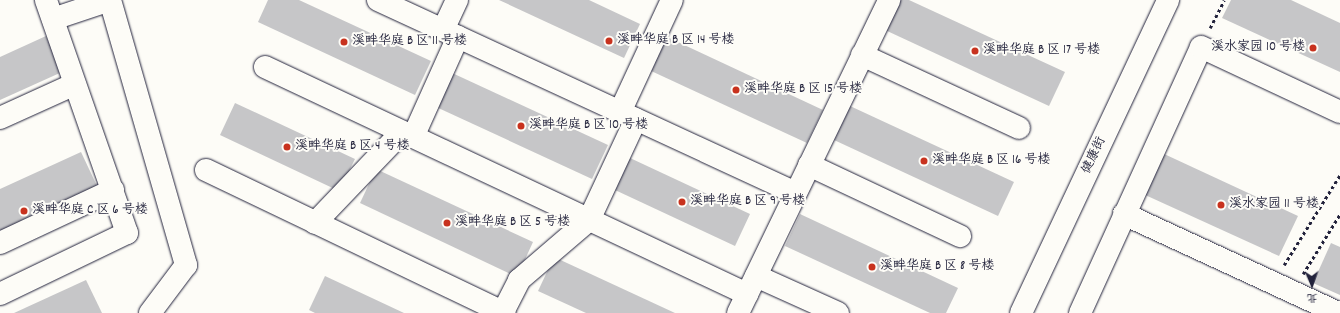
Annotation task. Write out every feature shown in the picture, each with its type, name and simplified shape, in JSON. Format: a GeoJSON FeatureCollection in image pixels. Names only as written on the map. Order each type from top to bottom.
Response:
{"type":"FeatureCollection","features":[{"type":"Feature","properties":{"kind":"street"},"geometry":{"type":"LineString","coordinates":[[0,294],[128,233],[50,10],[110,0],[186,265],[150,313]]}},
{"type":"Feature","properties":{"kind":"street"},"geometry":{"type":"LineString","coordinates":[[378,0],[796,193]]}},
{"type":"Feature","properties":{"kind":"street"},"geometry":{"type":"LineString","coordinates":[[315,223],[408,134],[451,34],[457,0]]}},
{"type":"Feature","properties":{"kind":"street"},"geometry":{"type":"LineString","coordinates":[[206,170],[504,313],[519,280],[590,220],[672,0]]}},
{"type":"Feature","properties":{"kind":"street"},"geometry":{"type":"LineString","coordinates":[[747,294],[889,0]]}},
{"type":"Feature","properties":{"kind":"street","name":"健康街"},"geometry":{"type":"LineString","coordinates":[[1021,313],[1168,0]]}},
{"type":"Feature","properties":{"kind":"street"},"geometry":{"type":"LineString","coordinates":[[1080,313],[1201,47],[1340,112]]}},
{"type":"Feature","properties":{"kind":"street"},"geometry":{"type":"LineString","coordinates":[[862,55],[1019,128]]}},
{"type":"Feature","properties":{"kind":"street"},"geometry":{"type":"LineString","coordinates":[[265,67],[747,294],[838,313]]}},
{"type":"Feature","properties":{"kind":"street"},"geometry":{"type":"LineString","coordinates":[[0,118],[75,84]]}},
{"type":"Feature","properties":{"kind":"street"},"geometry":{"type":"LineString","coordinates":[[809,165],[960,236]]}},
{"type":"Feature","properties":{"kind":"street"},"geometry":{"type":"LineString","coordinates":[[0,243],[113,190]]}},
{"type":"Feature","properties":{"kind":"street"},"geometry":{"type":"LineString","coordinates":[[1124,214],[1338,313]]}},
{"type":"Feature","properties":{"kind":"path"},"geometry":{"type":"LineString","coordinates":[[1201,47],[1224,0]]}},
{"type":"Feature","properties":{"kind":"path"},"geometry":{"type":"LineString","coordinates":[[1273,283],[1340,175]]}},
{"type":"Feature","properties":{"kind":"path"},"geometry":{"type":"LineString","coordinates":[[1292,292],[1340,214]]}},
{"type":"Feature","properties":{"kind":"building","name":"溪畔华庭 B 区 11 号楼"},"geometry":{"type":"Polygon","coordinates":[[[268,0],[299,0],[431,61],[415,95],[258,22],[268,0]]]}},
{"type":"Feature","properties":{"kind":"building","name":"溪畔华庭 B 区 14 号楼"},"geometry":{"type":"Polygon","coordinates":[[[499,0],[589,0],[640,24],[624,58],[499,0]]]}},
{"type":"Feature","properties":{"kind":"building","name":"溪畔华庭 B 区 17 号楼"},"geometry":{"type":"Polygon","coordinates":[[[899,0],[909,0],[1065,72],[1049,106],[885,30],[899,0]]]}},
{"type":"Feature","properties":{"kind":"building","name":"溪水家园 10 号楼"},"geometry":{"type":"Polygon","coordinates":[[[1231,0],[1291,0],[1340,23],[1340,72],[1222,18],[1231,0]]]}},
{"type":"Feature","properties":{"kind":"building"},"geometry":{"type":"Polygon","coordinates":[[[46,36],[62,72],[0,100],[0,57],[46,36]]]}},
{"type":"Feature","properties":{"kind":"building","name":"溪畔华庭 B 区 15 号楼"},"geometry":{"type":"Polygon","coordinates":[[[665,36],[823,110],[807,143],[649,70],[665,36]]]}},
{"type":"Feature","properties":{"kind":"building","name":"溪畔华庭 B 区 10 号楼"},"geometry":{"type":"Polygon","coordinates":[[[450,72],[608,145],[592,179],[434,106],[450,72]]]}},
{"type":"Feature","properties":{"kind":"building","name":"溪畔华庭 B 区 4 号楼"},"geometry":{"type":"Polygon","coordinates":[[[235,103],[355,159],[339,191],[220,135],[235,103]]]}},
{"type":"Feature","properties":{"kind":"building","name":"溪畔华庭 B 区 16 号楼"},"geometry":{"type":"Polygon","coordinates":[[[850,106],[1014,182],[998,216],[834,140],[850,106]]]}},
{"type":"Feature","properties":{"kind":"building","name":"溪畔华庭 C 区 6 号楼"},"geometry":{"type":"Polygon","coordinates":[[[81,152],[98,188],[0,233],[0,189],[81,152]]]}},
{"type":"Feature","properties":{"kind":"building","name":"溪水家园 11 号楼"},"geometry":{"type":"Polygon","coordinates":[[[1162,153],[1298,216],[1279,256],[1143,194],[1162,153]]]}},
{"type":"Feature","properties":{"kind":"building","name":"溪畔华庭 B 区 9 号楼"},"geometry":{"type":"Polygon","coordinates":[[[630,158],[750,214],[735,246],[615,190],[630,158]]]}},
{"type":"Feature","properties":{"kind":"building","name":"溪畔华庭 B 区 5 号楼"},"geometry":{"type":"Polygon","coordinates":[[[376,169],[533,242],[517,277],[360,203],[376,169]]]}},
{"type":"Feature","properties":{"kind":"building","name":"溪畔华庭 B 区 8 号楼"},"geometry":{"type":"Polygon","coordinates":[[[800,214],[958,288],[946,313],[930,313],[785,246],[800,214]]]}},
{"type":"Feature","properties":{"kind":"building"},"geometry":{"type":"Polygon","coordinates":[[[1331,243],[1340,247],[1340,295],[1313,283],[1331,243]]]}},
{"type":"Feature","properties":{"kind":"building"},"geometry":{"type":"Polygon","coordinates":[[[554,257],[675,313],[586,313],[538,291],[554,257]]]}},
{"type":"Feature","properties":{"kind":"building"},"geometry":{"type":"Polygon","coordinates":[[[325,276],[404,313],[315,313],[309,310],[325,276]]]}},
{"type":"Feature","properties":{"kind":"building"},"geometry":{"type":"Polygon","coordinates":[[[86,280],[102,313],[14,313],[86,280]]]}},
{"type":"Feature","properties":{"kind":"place","name":"溪畔华庭 B 区 14 号楼"},"geometry":{"type":"Point","coordinates":[609,41]}},
{"type":"Feature","properties":{"kind":"place","name":"溪畔华庭 B 区 11 号楼"},"geometry":{"type":"Point","coordinates":[344,42]}},
{"type":"Feature","properties":{"kind":"place","name":"溪水家园 10 号楼"},"geometry":{"type":"Point","coordinates":[1313,48]}},
{"type":"Feature","properties":{"kind":"place","name":"溪畔华庭 B 区 17 号楼"},"geometry":{"type":"Point","coordinates":[975,51]}},
{"type":"Feature","properties":{"kind":"place","name":"溪畔华庭 B 区 15 号楼"},"geometry":{"type":"Point","coordinates":[736,90]}},
{"type":"Feature","properties":{"kind":"place","name":"溪畔华庭 B 区 10 号楼"},"geometry":{"type":"Point","coordinates":[521,126]}},
{"type":"Feature","properties":{"kind":"place","name":"溪畔华庭 B 区 4 号楼"},"geometry":{"type":"Point","coordinates":[287,147]}},
{"type":"Feature","properties":{"kind":"place","name":"溪畔华庭 B 区 16 号楼"},"geometry":{"type":"Point","coordinates":[924,161]}},
{"type":"Feature","properties":{"kind":"place","name":"溪畔华庭 B 区 9 号楼"},"geometry":{"type":"Point","coordinates":[682,202]}},
{"type":"Feature","properties":{"kind":"place","name":"溪水家园 11 号楼"},"geometry":{"type":"Point","coordinates":[1221,205]}},
{"type":"Feature","properties":{"kind":"place","name":"溪畔华庭 C 区 6 号楼"},"geometry":{"type":"Point","coordinates":[24,211]}},
{"type":"Feature","properties":{"kind":"place","name":"溪畔华庭 B 区 5 号楼"},"geometry":{"type":"Point","coordinates":[447,223]}},
{"type":"Feature","properties":{"kind":"place","name":"溪畔华庭 B 区 8 号楼"},"geometry":{"type":"Point","coordinates":[872,267]}}]}
